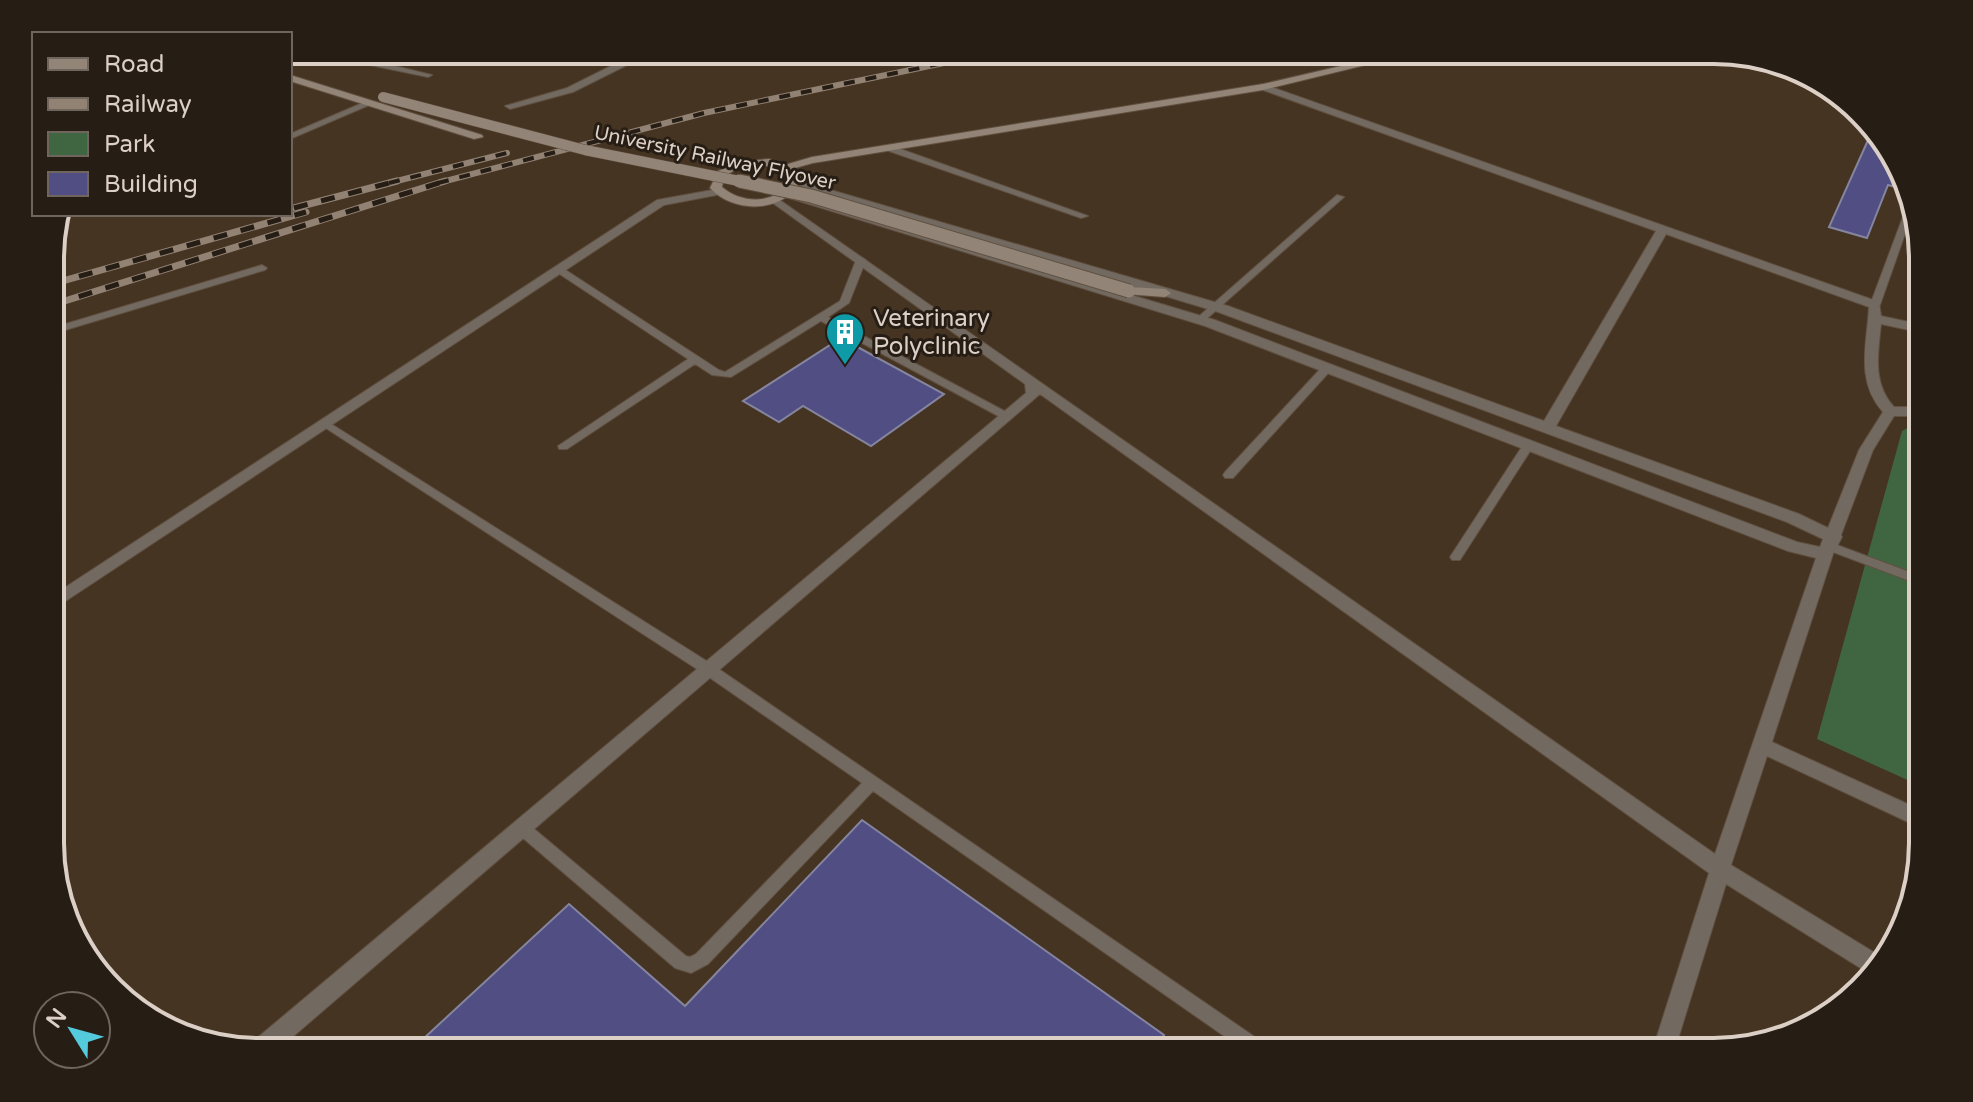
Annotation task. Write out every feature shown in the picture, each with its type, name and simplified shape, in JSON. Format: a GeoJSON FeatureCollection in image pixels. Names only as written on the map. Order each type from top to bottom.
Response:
{"type":"FeatureCollection","features":[{"type":"Feature","properties":{"kind":"main road"},"geometry":{"type":"LineString","coordinates":[[788,167],[797,177],[796,183],[779,197],[738,201],[718,192],[716,183],[719,177],[734,167],[757,162],[788,167],[812,160],[1263,87],[1362,64]]}},
{"type":"Feature","properties":{"kind":"main road","name":"University Railway Flyover"},"geometry":{"type":"LineString","coordinates":[[292,72],[522,135],[811,196],[1129,291],[1165,293]]}},
{"type":"Feature","properties":{"kind":"main road"},"geometry":{"type":"LineString","coordinates":[[292,79],[478,137]]}},
{"type":"Feature","properties":{"kind":"main road","name":"University Railway Flyover"},"geometry":{"type":"LineString","coordinates":[[1129,291],[1154,306]]}},
{"type":"Feature","properties":{"kind":"street"},"geometry":{"type":"LineString","coordinates":[[510,106],[570,90],[627,64]]}},
{"type":"Feature","properties":{"kind":"street"},"geometry":{"type":"LineString","coordinates":[[1263,87],[1663,229],[1909,324]]}},
{"type":"Feature","properties":{"kind":"street"},"geometry":{"type":"LineString","coordinates":[[796,183],[1212,306],[1793,518],[1829,546]]}},
{"type":"Feature","properties":{"kind":"street"},"geometry":{"type":"LineString","coordinates":[[64,596],[661,202],[718,192]]}},
{"type":"Feature","properties":{"kind":"street"},"geometry":{"type":"LineString","coordinates":[[779,197],[861,260],[1720,869],[1869,961]]}},
{"type":"Feature","properties":{"kind":"street"},"geometry":{"type":"LineString","coordinates":[[779,197],[1200,320],[1794,547],[1829,546]]}},
{"type":"Feature","properties":{"kind":"street"},"geometry":{"type":"LineString","coordinates":[[1547,428],[1663,229]]}},
{"type":"Feature","properties":{"kind":"street"},"geometry":{"type":"LineString","coordinates":[[1875,312],[1870,384],[1877,400],[1890,411],[1909,412]]}},
{"type":"Feature","properties":{"kind":"street"},"geometry":{"type":"LineString","coordinates":[[274,1038],[1033,394],[1032,381]]}},
{"type":"Feature","properties":{"kind":"street"},"geometry":{"type":"LineString","coordinates":[[1667,1038],[1720,869],[1829,546],[1866,450],[1890,411]]}},
{"type":"Feature","properties":{"kind":"street"},"geometry":{"type":"LineString","coordinates":[[1763,746],[1909,814]]}},
{"type":"Feature","properties":{"kind":"lane"},"geometry":{"type":"LineString","coordinates":[[377,64],[428,75]]}},
{"type":"Feature","properties":{"kind":"lane"},"geometry":{"type":"LineString","coordinates":[[292,136],[370,103]]}},
{"type":"Feature","properties":{"kind":"lane"},"geometry":{"type":"LineString","coordinates":[[889,148],[1084,216]]}},
{"type":"Feature","properties":{"kind":"lane"},"geometry":{"type":"LineString","coordinates":[[1200,320],[1212,306],[1340,197]]}},
{"type":"Feature","properties":{"kind":"lane"},"geometry":{"type":"LineString","coordinates":[[1875,312],[1905,222]]}},
{"type":"Feature","properties":{"kind":"lane"},"geometry":{"type":"LineString","coordinates":[[558,269],[716,373],[735,373],[844,303],[861,260]]}},
{"type":"Feature","properties":{"kind":"lane"},"geometry":{"type":"LineString","coordinates":[[64,327],[262,268]]}},
{"type":"Feature","properties":{"kind":"lane"},"geometry":{"type":"LineString","coordinates":[[822,318],[1006,416]]}},
{"type":"Feature","properties":{"kind":"lane"},"geometry":{"type":"LineString","coordinates":[[563,446],[696,359]]}},
{"type":"Feature","properties":{"kind":"lane"},"geometry":{"type":"LineString","coordinates":[[1229,475],[1327,368]]}},
{"type":"Feature","properties":{"kind":"lane"},"geometry":{"type":"LineString","coordinates":[[325,423],[708,669],[870,784],[1242,1038]]}},
{"type":"Feature","properties":{"kind":"lane"},"geometry":{"type":"LineString","coordinates":[[1456,557],[1529,445]]}},
{"type":"Feature","properties":{"kind":"lane"},"geometry":{"type":"LineString","coordinates":[[1829,546],[1909,577]]}},
{"type":"Feature","properties":{"kind":"lane"},"geometry":{"type":"LineString","coordinates":[[522,828],[681,962],[691,965],[702,959],[870,784]]}},
{"type":"Feature","properties":{"kind":"green space"},"geometry":{"type":"Polygon","coordinates":[[[1909,427],[1909,781],[1817,739],[1902,431],[1909,427]]]}},
{"type":"Feature","properties":{"kind":"building"},"geometry":{"type":"Polygon","coordinates":[[[1868,139],[1895,187],[1888,185],[1867,238],[1829,227],[1868,139]]]}},
{"type":"Feature","properties":{"kind":"building","name":"Veterinary Polyclinic"},"geometry":{"type":"Polygon","coordinates":[[[841,338],[944,394],[871,446],[803,406],[779,422],[743,401],[841,338]]]}},
{"type":"Feature","properties":{"kind":"building"},"geometry":{"type":"Polygon","coordinates":[[[862,820],[1164,1035],[1162,1038],[424,1038],[569,904],[685,1006],[862,820]]]}},
{"type":"Feature","properties":{"kind":"railway"},"geometry":{"type":"LineString","coordinates":[[442,182],[704,113],[939,64]]}},
{"type":"Feature","properties":{"kind":"railway"},"geometry":{"type":"LineString","coordinates":[[389,183],[507,153]]}},
{"type":"Feature","properties":{"kind":"railway"},"geometry":{"type":"LineString","coordinates":[[294,208],[397,181]]}},
{"type":"Feature","properties":{"kind":"railway"},"geometry":{"type":"LineString","coordinates":[[64,301],[442,182]]}},
{"type":"Feature","properties":{"kind":"railway"},"geometry":{"type":"LineString","coordinates":[[438,183],[442,182]]}},
{"type":"Feature","properties":{"kind":"railway"},"geometry":{"type":"LineString","coordinates":[[292,216],[306,212]]}},
{"type":"Feature","properties":{"kind":"railway"},"geometry":{"type":"LineString","coordinates":[[64,281],[292,216]]}},
{"type":"Feature","properties":{"kind":"place","name":"Veterinary Polyclinic"},"geometry":{"type":"Point","coordinates":[845,366]}}]}
